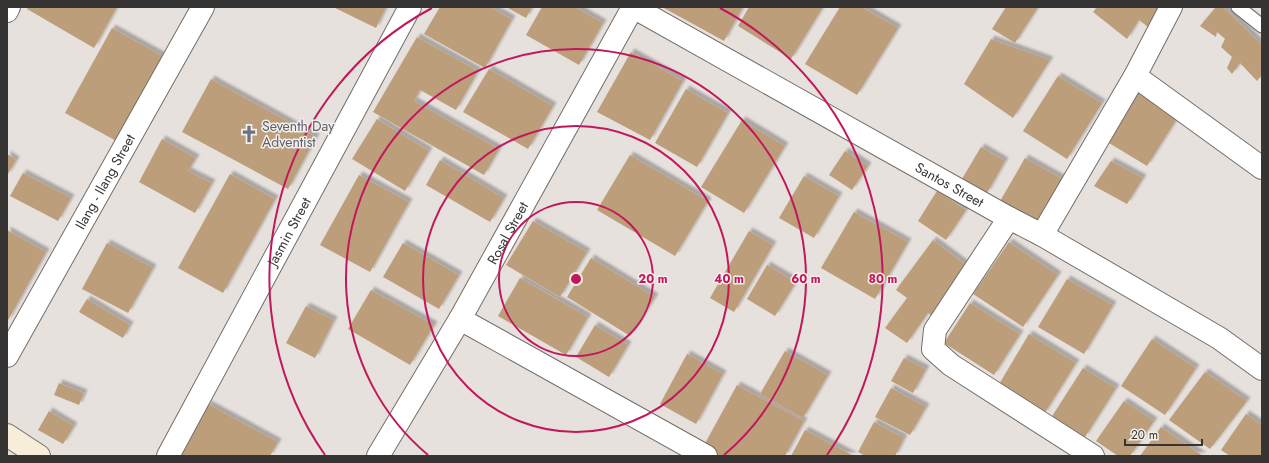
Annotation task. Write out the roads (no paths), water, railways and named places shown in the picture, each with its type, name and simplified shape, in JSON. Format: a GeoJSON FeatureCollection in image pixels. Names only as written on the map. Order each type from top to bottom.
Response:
{"type":"FeatureCollection","features":[{"type":"Feature","properties":{"kind":"main road"},"geometry":{"type":"LineString","coordinates":[[7,436],[39,456]]}},
{"type":"Feature","properties":{"kind":"street"},"geometry":{"type":"LineString","coordinates":[[7,11],[9,7]]}},
{"type":"Feature","properties":{"kind":"street","name":"Ilang - Ilang Street"},"geometry":{"type":"LineString","coordinates":[[7,356],[203,7]]}},
{"type":"Feature","properties":{"kind":"street","name":"Jasmin Street"},"geometry":{"type":"LineString","coordinates":[[168,456],[410,7]]}},
{"type":"Feature","properties":{"kind":"street","name":"Santos Street"},"geometry":{"type":"LineString","coordinates":[[633,7],[1009,218],[1042,234],[1219,338],[1262,369]]}},
{"type":"Feature","properties":{"kind":"street","name":"Rosal Street"},"geometry":{"type":"LineString","coordinates":[[378,456],[460,319],[633,7]]}},
{"type":"Feature","properties":{"kind":"street"},"geometry":{"type":"LineString","coordinates":[[1042,234],[1135,76],[1171,7]]}},
{"type":"Feature","properties":{"kind":"street"},"geometry":{"type":"LineString","coordinates":[[1135,76],[1262,168]]}},
{"type":"Feature","properties":{"kind":"street"},"geometry":{"type":"LineString","coordinates":[[1009,218],[935,330],[933,349],[951,365],[1093,456]]}},
{"type":"Feature","properties":{"kind":"street"},"geometry":{"type":"LineString","coordinates":[[460,319],[706,456]]}},
{"type":"Feature","properties":{"kind":"lane"},"geometry":{"type":"LineString","coordinates":[[1238,7],[1262,26]]}},
{"type":"Feature","properties":{"kind":"place","name":"Seventh Day Adventist"},"geometry":{"type":"Point","coordinates":[249,134]}}]}
